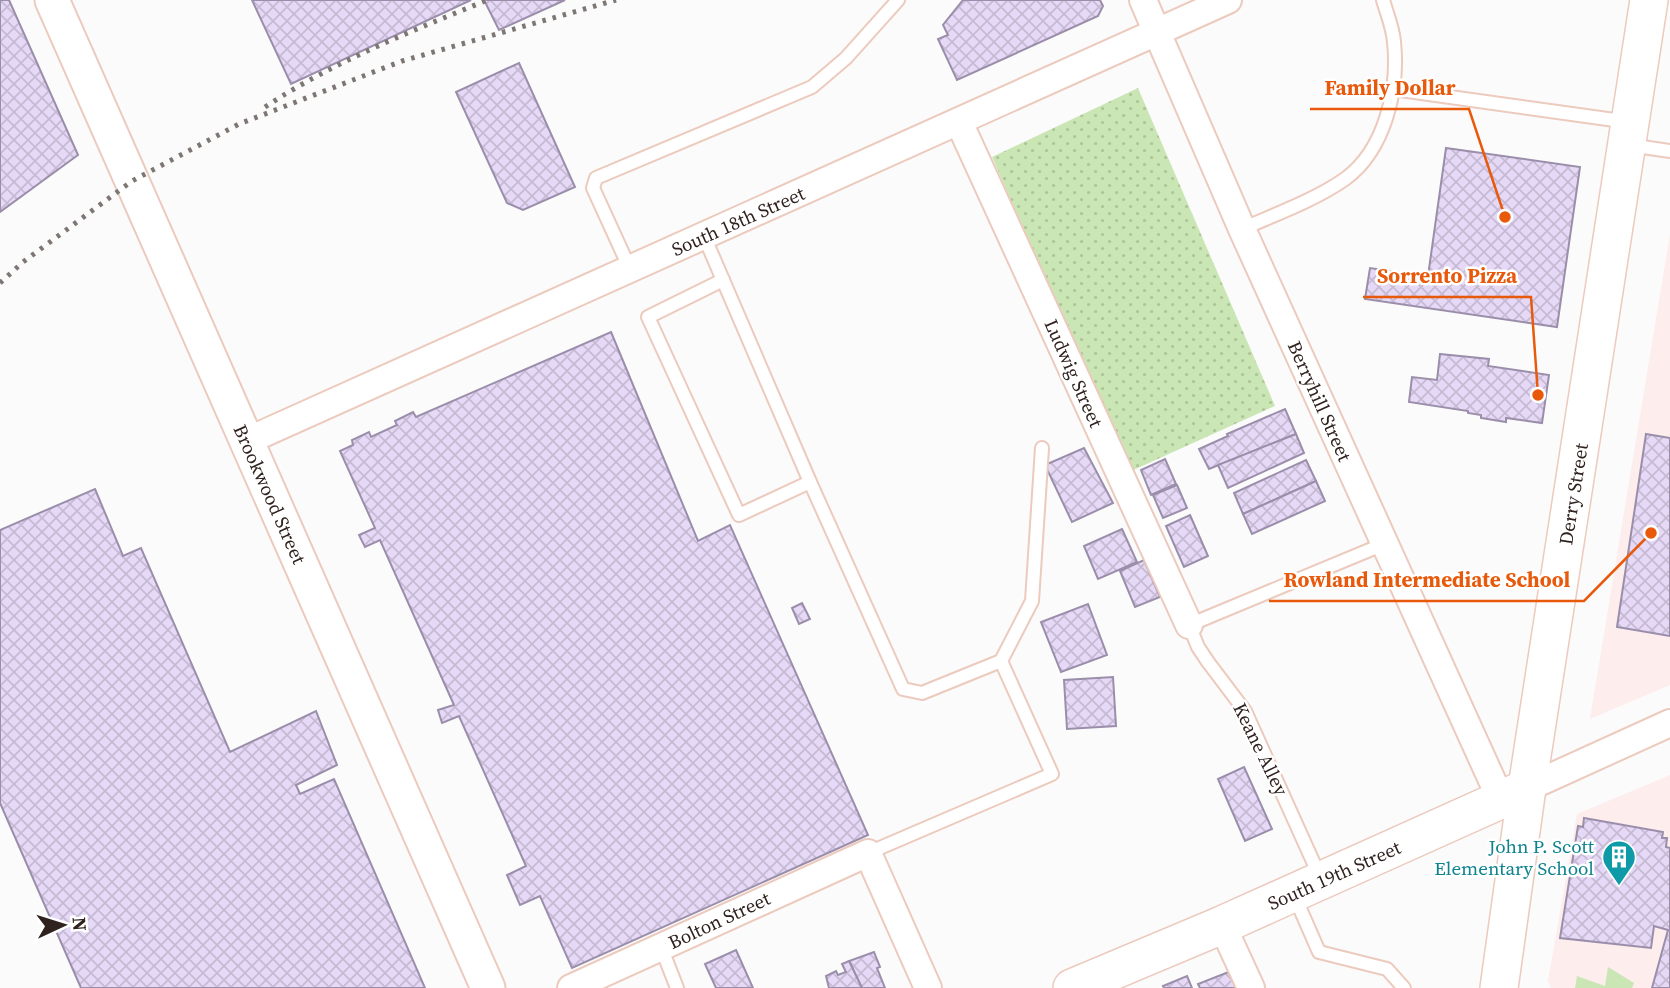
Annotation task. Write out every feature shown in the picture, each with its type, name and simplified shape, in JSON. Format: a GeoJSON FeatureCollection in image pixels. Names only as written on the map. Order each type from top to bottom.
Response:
{"type":"FeatureCollection","features":[{"type":"Feature","properties":{"kind":"main road","name":"Derry Street"},"geometry":{"type":"LineString","coordinates":[[1499,988],[1514,794],[1649,0]]}},
{"type":"Feature","properties":{"kind":"main road","name":"South 19th Street"},"geometry":{"type":"LineString","coordinates":[[1072,988],[1222,925],[1514,794]]}},
{"type":"Feature","properties":{"kind":"street","name":"Brookwood Street"},"geometry":{"type":"LineString","coordinates":[[52,0],[488,988]]}},
{"type":"Feature","properties":{"kind":"street","name":"Berryhill Street"},"geometry":{"type":"LineString","coordinates":[[1143,0],[1242,229],[1384,544],[1514,794]]}},
{"type":"Feature","properties":{"kind":"street","name":"South 18th Street"},"geometry":{"type":"LineString","coordinates":[[247,441],[1228,0]]}},
{"type":"Feature","properties":{"kind":"street","name":"Ludwig Street"},"geometry":{"type":"LineString","coordinates":[[960,122],[1189,625]]}},
{"type":"Feature","properties":{"kind":"street","name":"South 19th Street"},"geometry":{"type":"LineString","coordinates":[[1514,794],[1670,723]]}},
{"type":"Feature","properties":{"kind":"street","name":"Bolton Street"},"geometry":{"type":"LineString","coordinates":[[571,988],[868,853]]}},
{"type":"Feature","properties":{"kind":"street"},"geometry":{"type":"LineString","coordinates":[[868,853],[928,988]]}},
{"type":"Feature","properties":{"kind":"street"},"geometry":{"type":"LineString","coordinates":[[1222,925],[1251,988]]}},
{"type":"Feature","properties":{"kind":"lane"},"geometry":{"type":"LineString","coordinates":[[630,269],[593,188],[596,178],[812,87],[846,58],[898,0]]}},
{"type":"Feature","properties":{"kind":"lane"},"geometry":{"type":"LineString","coordinates":[[1242,229],[1345,179],[1364,161],[1379,135],[1393,89],[1394,40],[1383,0]]}},
{"type":"Feature","properties":{"kind":"lane"},"geometry":{"type":"LineString","coordinates":[[1393,89],[1627,133],[1670,151]]}},
{"type":"Feature","properties":{"kind":"lane"},"geometry":{"type":"LineString","coordinates":[[704,236],[903,689],[922,693],[1001,661],[1032,601],[1042,447]]}},
{"type":"Feature","properties":{"kind":"lane"},"geometry":{"type":"LineString","coordinates":[[723,280],[648,317],[739,515],[810,482]]}},
{"type":"Feature","properties":{"kind":"lane"},"geometry":{"type":"LineString","coordinates":[[1189,625],[1384,544]]}},
{"type":"Feature","properties":{"kind":"lane","name":"Keane Alley"},"geometry":{"type":"LineString","coordinates":[[1189,625],[1203,655],[1245,711],[1307,887],[1319,952],[1387,969],[1404,988]]}},
{"type":"Feature","properties":{"kind":"lane"},"geometry":{"type":"LineString","coordinates":[[868,853],[1052,774],[1001,661]]}},
{"type":"Feature","properties":{"kind":"lane"},"geometry":{"type":"LineString","coordinates":[[660,947],[677,988]]}},
{"type":"Feature","properties":{"kind":"shaded area"},"geometry":{"type":"Polygon","coordinates":[[[1670,234],[1670,685],[1590,719],[1670,234]]]}},
{"type":"Feature","properties":{"kind":"shaded area"},"geometry":{"type":"Polygon","coordinates":[[[1670,775],[1670,988],[1551,988],[1548,981],[1577,814],[1670,775]]]}},
{"type":"Feature","properties":{"kind":"green space"},"geometry":{"type":"Polygon","coordinates":[[[1138,88],[1275,406],[1129,472],[992,157],[1138,88]]]}},
{"type":"Feature","properties":{"kind":"green space"},"geometry":{"type":"Polygon","coordinates":[[[1608,967],[1634,983],[1632,988],[1575,988],[1577,976],[1605,986],[1608,967]]]}},
{"type":"Feature","properties":{"kind":"building"},"geometry":{"type":"Polygon","coordinates":[[[0,0],[9,0],[78,155],[0,212],[0,0]]]}},
{"type":"Feature","properties":{"kind":"building"},"geometry":{"type":"Polygon","coordinates":[[[252,0],[471,0],[291,84],[252,0]]]}},
{"type":"Feature","properties":{"kind":"building"},"geometry":{"type":"Polygon","coordinates":[[[484,0],[565,0],[499,30],[484,0]]]}},
{"type":"Feature","properties":{"kind":"building"},"geometry":{"type":"Polygon","coordinates":[[[963,0],[1100,0],[1103,6],[1098,16],[957,80],[938,39],[948,35],[943,25],[963,0]]]}},
{"type":"Feature","properties":{"kind":"building"},"geometry":{"type":"Polygon","coordinates":[[[519,63],[575,187],[523,210],[507,203],[456,92],[519,63]]]}},
{"type":"Feature","properties":{"kind":"building"},"geometry":{"type":"Polygon","coordinates":[[[1446,148],[1580,167],[1557,327],[1365,299],[1370,268],[1428,276],[1446,148]]]}},
{"type":"Feature","properties":{"kind":"building"},"geometry":{"type":"Polygon","coordinates":[[[611,332],[698,541],[730,525],[868,835],[572,968],[540,896],[520,905],[507,875],[526,866],[459,716],[442,723],[438,710],[454,705],[380,540],[365,547],[359,535],[375,528],[340,451],[353,445],[352,440],[369,432],[371,437],[397,425],[395,421],[413,412],[416,417],[611,332]]]}},
{"type":"Feature","properties":{"kind":"building"},"geometry":{"type":"Polygon","coordinates":[[[1440,354],[1489,359],[1488,366],[1549,375],[1542,423],[1506,418],[1506,422],[1481,418],[1481,415],[1468,411],[1409,402],[1412,377],[1437,380],[1440,354]]]}},
{"type":"Feature","properties":{"kind":"building"},"geometry":{"type":"Polygon","coordinates":[[[1285,409],[1296,434],[1209,469],[1199,449],[1285,409]]]}},
{"type":"Feature","properties":{"kind":"building"},"geometry":{"type":"Polygon","coordinates":[[[1296,434],[1304,453],[1228,488],[1218,465],[1296,434]]]}},
{"type":"Feature","properties":{"kind":"building"},"geometry":{"type":"Polygon","coordinates":[[[1646,434],[1670,438],[1670,636],[1617,627],[1646,434]]]}},
{"type":"Feature","properties":{"kind":"building"},"geometry":{"type":"Polygon","coordinates":[[[1084,448],[1113,503],[1072,522],[1045,465],[1084,448]]]}},
{"type":"Feature","properties":{"kind":"building"},"geometry":{"type":"Polygon","coordinates":[[[1165,459],[1176,484],[1151,495],[1141,470],[1165,459]]]}},
{"type":"Feature","properties":{"kind":"building"},"geometry":{"type":"Polygon","coordinates":[[[1306,460],[1316,481],[1243,514],[1234,493],[1306,460]]]}},
{"type":"Feature","properties":{"kind":"building"},"geometry":{"type":"Polygon","coordinates":[[[1316,481],[1325,501],[1252,534],[1243,514],[1316,481]]]}},
{"type":"Feature","properties":{"kind":"building"},"geometry":{"type":"Polygon","coordinates":[[[1177,485],[1187,508],[1163,518],[1153,495],[1177,485]]]}},
{"type":"Feature","properties":{"kind":"building"},"geometry":{"type":"Polygon","coordinates":[[[95,489],[123,556],[141,548],[230,752],[316,711],[337,765],[296,785],[300,794],[334,779],[425,988],[81,988],[0,803],[0,530],[95,489]]]}},
{"type":"Feature","properties":{"kind":"building"},"geometry":{"type":"Polygon","coordinates":[[[1190,515],[1208,556],[1184,567],[1166,526],[1190,515]]]}},
{"type":"Feature","properties":{"kind":"building"},"geometry":{"type":"Polygon","coordinates":[[[1122,529],[1137,562],[1098,579],[1084,546],[1122,529]]]}},
{"type":"Feature","properties":{"kind":"building"},"geometry":{"type":"Polygon","coordinates":[[[1144,560],[1160,597],[1135,607],[1120,571],[1144,560]]]}},
{"type":"Feature","properties":{"kind":"building"},"geometry":{"type":"Polygon","coordinates":[[[802,603],[810,619],[799,624],[792,608],[802,603]]]}},
{"type":"Feature","properties":{"kind":"building"},"geometry":{"type":"Polygon","coordinates":[[[1088,604],[1107,655],[1061,672],[1041,622],[1088,604]]]}},
{"type":"Feature","properties":{"kind":"building"},"geometry":{"type":"Polygon","coordinates":[[[1113,677],[1116,726],[1067,729],[1064,680],[1113,677]]]}},
{"type":"Feature","properties":{"kind":"building"},"geometry":{"type":"Polygon","coordinates":[[[1244,767],[1272,829],[1245,841],[1218,779],[1244,767]]]}},
{"type":"Feature","properties":{"kind":"building","name":"John P. Scott Elementary School"},"geometry":{"type":"Polygon","coordinates":[[[1584,818],[1663,832],[1662,838],[1667,838],[1666,847],[1670,848],[1670,988],[1652,988],[1668,930],[1654,926],[1651,948],[1560,938],[1578,826],[1583,827],[1584,818]]]}},
{"type":"Feature","properties":{"kind":"building"},"geometry":{"type":"Polygon","coordinates":[[[736,950],[753,988],[716,988],[705,964],[736,950]]]}},
{"type":"Feature","properties":{"kind":"building"},"geometry":{"type":"Polygon","coordinates":[[[874,952],[885,988],[862,988],[849,961],[874,952]]]}},
{"type":"Feature","properties":{"kind":"building"},"geometry":{"type":"Polygon","coordinates":[[[849,961],[862,988],[829,988],[826,976],[836,971],[838,975],[846,972],[842,964],[849,961]]]}},
{"type":"Feature","properties":{"kind":"building"},"geometry":{"type":"Polygon","coordinates":[[[1231,971],[1238,988],[1200,988],[1198,984],[1231,971]]]}},
{"type":"Feature","properties":{"kind":"building"},"geometry":{"type":"Polygon","coordinates":[[[1187,976],[1192,988],[1163,986],[1187,976]]]}},
{"type":"Feature","properties":{"kind":"railway"},"geometry":{"type":"LineString","coordinates":[[0,283],[23,262],[132,181],[239,124],[402,61],[616,0]]}},
{"type":"Feature","properties":{"kind":"railway"},"geometry":{"type":"LineString","coordinates":[[265,107],[344,62],[485,1]]}},
{"type":"Feature","properties":{"kind":"place","name":"Family Dollar"},"geometry":{"type":"Point","coordinates":[1505,217]}},
{"type":"Feature","properties":{"kind":"place","name":"Sorrento Pizza"},"geometry":{"type":"Point","coordinates":[1538,395]}},
{"type":"Feature","properties":{"kind":"place","name":"Rowland Intermediate School"},"geometry":{"type":"Point","coordinates":[1651,533]}},
{"type":"Feature","properties":{"kind":"place","name":"John P. Scott Elementary School"},"geometry":{"type":"Point","coordinates":[1619,887]}}]}
